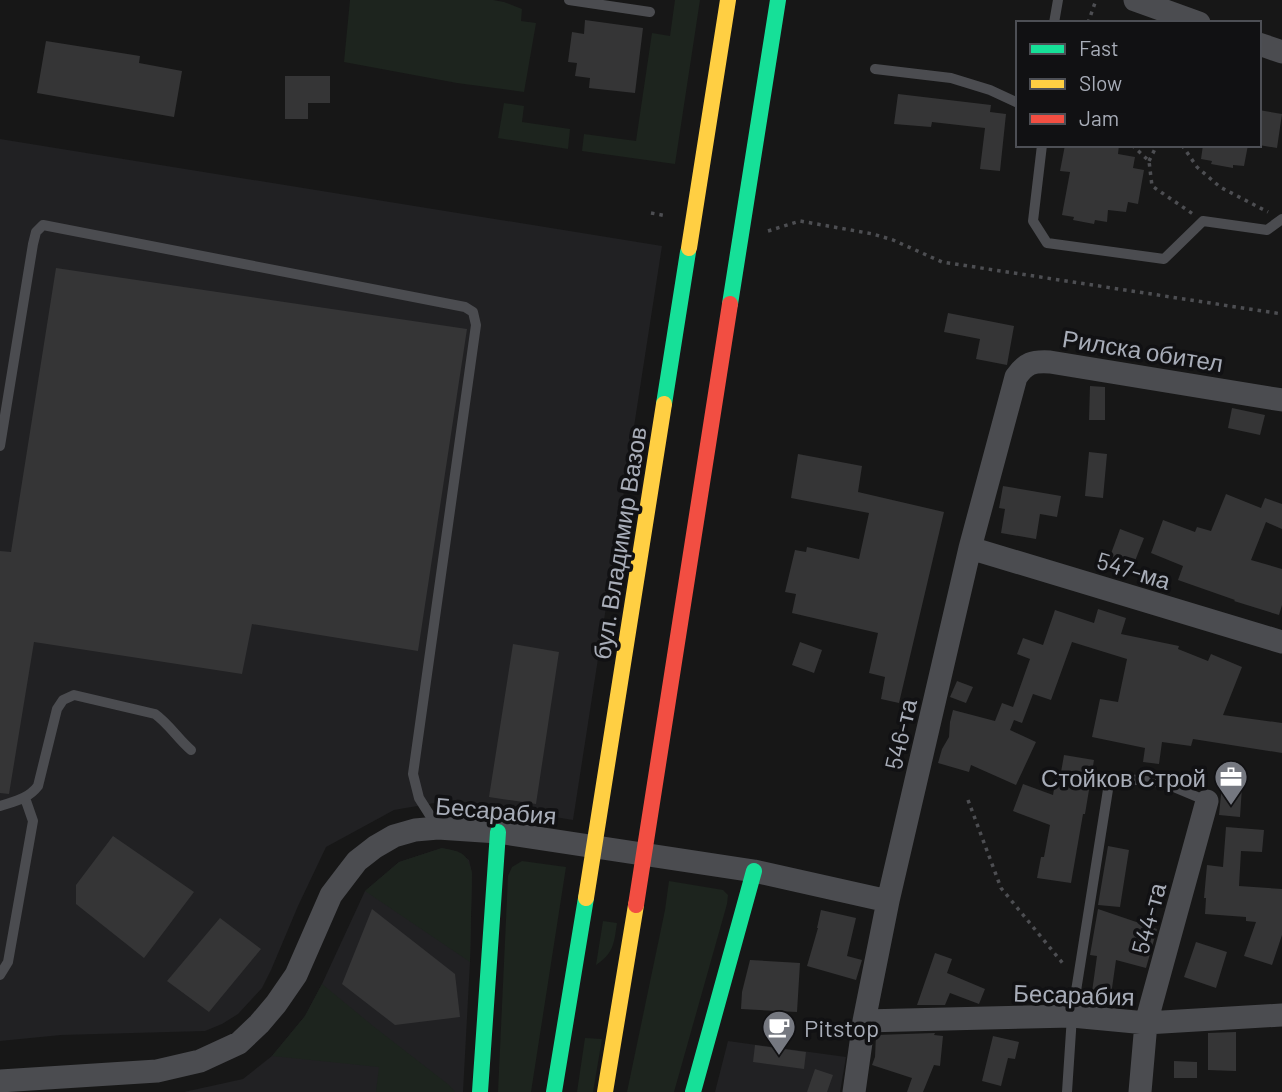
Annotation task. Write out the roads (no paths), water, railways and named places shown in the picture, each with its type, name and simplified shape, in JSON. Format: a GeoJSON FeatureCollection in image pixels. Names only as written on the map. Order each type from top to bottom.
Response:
{"type":"FeatureCollection","features":[{"type":"Feature","properties":{"kind":"main road","name":"бул. Владимир Вазов"},"geometry":{"type":"LineString","coordinates":[[554,1092],[728,0]]}},
{"type":"Feature","properties":{"kind":"main road"},"geometry":{"type":"LineString","coordinates":[[605,1092],[778,0]]}},
{"type":"Feature","properties":{"kind":"main road"},"geometry":{"type":"LineString","coordinates":[[480,1092],[498,832]]}},
{"type":"Feature","properties":{"kind":"main road"},"geometry":{"type":"LineString","coordinates":[[693,1092],[754,871]]}},
{"type":"Feature","properties":{"kind":"street"},"geometry":{"type":"LineString","coordinates":[[1135,0],[1193,21]]}},
{"type":"Feature","properties":{"kind":"street"},"geometry":{"type":"LineString","coordinates":[[1261,45],[1282,52]]}},
{"type":"Feature","properties":{"kind":"street","name":"Рилска обител"},"geometry":{"type":"LineString","coordinates":[[1011,391],[1023,367],[1034,361],[1042,361],[1282,400]]}},
{"type":"Feature","properties":{"kind":"street","name":"546-та"},"geometry":{"type":"LineString","coordinates":[[854,1092],[864,1021],[888,901],[970,548],[1011,391]]}},
{"type":"Feature","properties":{"kind":"street","name":"547-ма"},"geometry":{"type":"LineString","coordinates":[[970,548],[1282,642]]}},
{"type":"Feature","properties":{"kind":"street","name":"544-та"},"geometry":{"type":"LineString","coordinates":[[1140,1092],[1146,1023],[1207,801]]}},
{"type":"Feature","properties":{"kind":"street","name":"Бесарабия"},"geometry":{"type":"LineString","coordinates":[[0,1081],[157,1071],[200,1061],[239,1043],[276,1004],[296,975],[331,895],[357,861],[394,836],[415,830],[438,828],[498,832],[754,871],[888,901]]}},
{"type":"Feature","properties":{"kind":"street","name":"Бесарабия"},"geometry":{"type":"LineString","coordinates":[[864,1021],[1072,1016],[1146,1023],[1282,1015]]}},
{"type":"Feature","properties":{"kind":"lane"},"geometry":{"type":"LineString","coordinates":[[569,0],[650,12]]}},
{"type":"Feature","properties":{"kind":"lane"},"geometry":{"type":"LineString","coordinates":[[1054,21],[1058,0]]}},
{"type":"Feature","properties":{"kind":"lane"},"geometry":{"type":"LineString","coordinates":[[875,69],[951,78],[990,90],[1016,102]]}},
{"type":"Feature","properties":{"kind":"lane"},"geometry":{"type":"LineString","coordinates":[[1042,147],[1033,221],[1047,243],[1164,259],[1203,221],[1267,230],[1282,219]]}},
{"type":"Feature","properties":{"kind":"lane"},"geometry":{"type":"LineString","coordinates":[[0,446],[33,244],[36,232],[43,225],[465,307],[473,312],[476,325],[413,774],[419,798],[438,828]]}},
{"type":"Feature","properties":{"kind":"lane"},"geometry":{"type":"LineString","coordinates":[[0,806],[25,798],[38,786],[57,709],[63,700],[74,695],[155,714],[191,750]]}},
{"type":"Feature","properties":{"kind":"lane"},"geometry":{"type":"LineString","coordinates":[[1067,1092],[1072,1016],[1110,777],[1164,783],[1207,801]]}},
{"type":"Feature","properties":{"kind":"lane"},"geometry":{"type":"LineString","coordinates":[[0,975],[8,962],[33,821],[25,798]]}},
{"type":"Feature","properties":{"kind":"place","name":"Стойков Строй"},"geometry":{"type":"Point","coordinates":[1231,807]}},
{"type":"Feature","properties":{"kind":"place","name":"Pitstop"},"geometry":{"type":"Point","coordinates":[779,1057]}}]}
